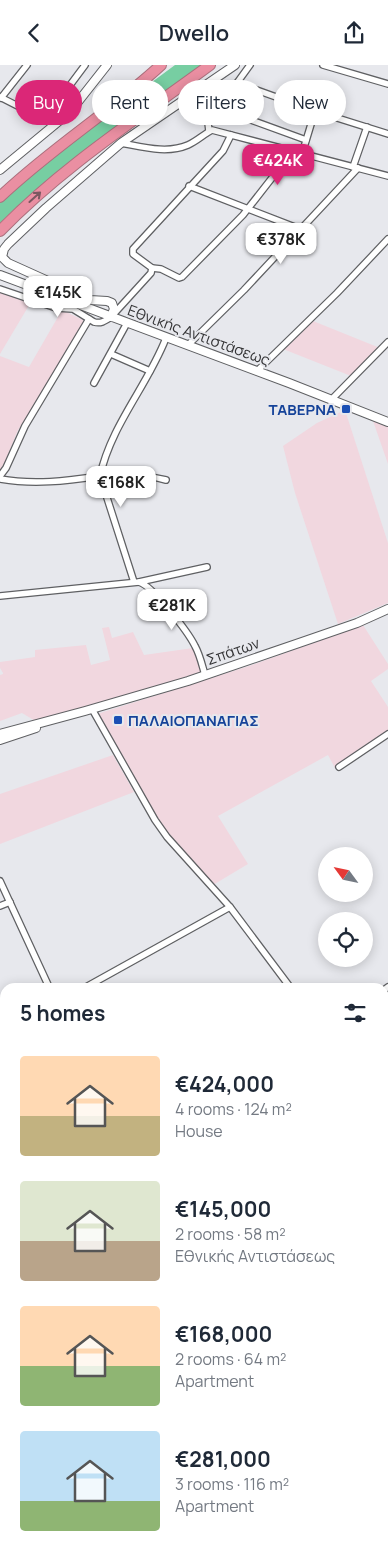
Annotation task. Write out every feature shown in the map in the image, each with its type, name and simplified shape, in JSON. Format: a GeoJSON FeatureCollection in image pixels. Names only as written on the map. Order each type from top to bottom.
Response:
{"type":"FeatureCollection","features":[{"type":"Feature","properties":{"kind":"highway"},"geometry":{"type":"LineString","coordinates":[[0,197],[52,151],[122,99],[161,65]]}},
{"type":"Feature","properties":{"kind":"highway"},"geometry":{"type":"LineString","coordinates":[[0,231],[28,203],[61,175],[210,65]]}},
{"type":"Feature","properties":{"kind":"main road"},"geometry":{"type":"LineString","coordinates":[[82,98],[107,65]]}},
{"type":"Feature","properties":{"kind":"main road"},"geometry":{"type":"LineString","coordinates":[[111,317],[114,309],[112,303],[90,300],[8,263],[2,257],[2,253],[8,244],[46,208],[121,143],[235,65]]}},
{"type":"Feature","properties":{"kind":"main road"},"geometry":{"type":"LineString","coordinates":[[0,170],[54,125]]}},
{"type":"Feature","properties":{"kind":"main road","name":"Εθνικής Αντιστάσεως"},"geometry":{"type":"LineString","coordinates":[[0,275],[388,422]]}},
{"type":"Feature","properties":{"kind":"main road","name":"Σπάτων"},"geometry":{"type":"LineString","coordinates":[[0,739],[205,675],[332,631],[388,609]]}},
{"type":"Feature","properties":{"kind":"main road","name":"Σπάτων"},"geometry":{"type":"LineString","coordinates":[[0,733],[88,710]]}},
{"type":"Feature","properties":{"kind":"street"},"geometry":{"type":"LineString","coordinates":[[15,105],[0,97],[26,65]]}},
{"type":"Feature","properties":{"kind":"street"},"geometry":{"type":"LineString","coordinates":[[74,80],[85,65]]}},
{"type":"Feature","properties":{"kind":"street"},"geometry":{"type":"LineString","coordinates":[[239,80],[250,65]]}},
{"type":"Feature","properties":{"kind":"street"},"geometry":{"type":"LineString","coordinates":[[323,65],[388,84]]}},
{"type":"Feature","properties":{"kind":"street"},"geometry":{"type":"LineString","coordinates":[[346,120],[388,134]]}},
{"type":"Feature","properties":{"kind":"street"},"geometry":{"type":"LineString","coordinates":[[208,125],[209,131]]}},
{"type":"Feature","properties":{"kind":"street"},"geometry":{"type":"LineString","coordinates":[[264,125],[306,140]]}},
{"type":"Feature","properties":{"kind":"street"},"geometry":{"type":"LineString","coordinates":[[302,153],[311,125]]}},
{"type":"Feature","properties":{"kind":"street"},"geometry":{"type":"LineString","coordinates":[[188,345],[244,290],[356,167],[367,127]]}},
{"type":"Feature","properties":{"kind":"street"},"geometry":{"type":"LineString","coordinates":[[121,143],[153,149],[170,149],[188,145],[212,130],[387,174]]}},
{"type":"Feature","properties":{"kind":"street"},"geometry":{"type":"LineString","coordinates":[[231,135],[222,151],[133,249],[133,254],[152,268],[161,269],[179,278],[182,277],[248,209],[293,151]]}},
{"type":"Feature","properties":{"kind":"street"},"geometry":{"type":"LineString","coordinates":[[189,186],[300,229]]}},
{"type":"Feature","properties":{"kind":"street"},"geometry":{"type":"LineString","coordinates":[[257,371],[337,293],[388,239]]}},
{"type":"Feature","properties":{"kind":"street"},"geometry":{"type":"LineString","coordinates":[[0,289],[56,308],[70,308],[98,323],[111,317],[148,277],[152,268]]}},
{"type":"Feature","properties":{"kind":"street"},"geometry":{"type":"LineString","coordinates":[[89,319],[25,426],[0,477],[14,481],[52,482],[126,473],[166,480]]}},
{"type":"Feature","properties":{"kind":"street"},"geometry":{"type":"LineString","coordinates":[[94,383],[127,323]]}},
{"type":"Feature","properties":{"kind":"street"},"geometry":{"type":"LineString","coordinates":[[166,338],[114,437],[104,460],[100,476],[136,582],[146,586],[169,611],[194,645],[205,675]]}},
{"type":"Feature","properties":{"kind":"street"},"geometry":{"type":"LineString","coordinates":[[331,400],[388,341]]}},
{"type":"Feature","properties":{"kind":"street"},"geometry":{"type":"LineString","coordinates":[[111,354],[150,371]]}},
{"type":"Feature","properties":{"kind":"street"},"geometry":{"type":"LineString","coordinates":[[0,596],[136,582],[207,567]]}},
{"type":"Feature","properties":{"kind":"street"},"geometry":{"type":"LineString","coordinates":[[169,611],[198,602]]}},
{"type":"Feature","properties":{"kind":"street"},"geometry":{"type":"LineString","coordinates":[[88,710],[154,820],[230,907],[287,983]]}},
{"type":"Feature","properties":{"kind":"street"},"geometry":{"type":"LineString","coordinates":[[339,767],[388,734]]}},
{"type":"Feature","properties":{"kind":"street"},"geometry":{"type":"LineString","coordinates":[[0,881],[47,983]]}},
{"type":"Feature","properties":{"kind":"street"},"geometry":{"type":"LineString","coordinates":[[0,906],[10,902]]}},
{"type":"Feature","properties":{"kind":"street"},"geometry":{"type":"LineString","coordinates":[[93,983],[230,907]]}},
{"type":"Feature","properties":{"kind":"shaded area"},"geometry":{"type":"Polygon","coordinates":[[[0,291],[31,302],[0,354],[0,291]]]}},
{"type":"Feature","properties":{"kind":"shaded area"},"geometry":{"type":"Polygon","coordinates":[[[62,310],[83,320],[83,323],[42,394],[18,430],[0,470],[0,356],[29,367],[62,310]]]}},
{"type":"Feature","properties":{"kind":"shaded area"},"geometry":{"type":"Polygon","coordinates":[[[313,321],[380,348],[351,376],[283,349],[313,321]]]}},
{"type":"Feature","properties":{"kind":"shaded area"},"geometry":{"type":"Polygon","coordinates":[[[345,410],[388,543],[388,603],[338,624],[295,493],[283,446],[317,423],[345,410]]]}},
{"type":"Feature","properties":{"kind":"shaded area"},"geometry":{"type":"Polygon","coordinates":[[[373,421],[388,427],[388,464],[373,421]]]}},
{"type":"Feature","properties":{"kind":"shaded area"},"geometry":{"type":"Polygon","coordinates":[[[363,625],[388,664],[388,669],[371,681],[388,707],[388,732],[335,768],[328,755],[218,816],[248,864],[213,885],[167,834],[146,803],[97,714],[249,666],[363,625]]]}},
{"type":"Feature","properties":{"kind":"shaded area"},"geometry":{"type":"Polygon","coordinates":[[[109,627],[112,638],[133,632],[144,655],[193,648],[202,672],[37,722],[22,713],[0,721],[0,675],[3,673],[0,668],[0,662],[35,657],[35,650],[86,645],[91,665],[110,660],[102,628],[109,627]]]}},
{"type":"Feature","properties":{"kind":"shaded area"},"geometry":{"type":"Polygon","coordinates":[[[113,755],[134,792],[0,844],[0,794],[113,755]]]}},
{"type":"Feature","properties":{"kind":"green space"},"geometry":{"type":"Polygon","coordinates":[[[175,65],[201,65],[168,89],[168,80],[155,80],[175,65]]]}},
{"type":"Feature","properties":{"kind":"green space"},"geometry":{"type":"Polygon","coordinates":[[[94,125],[118,125],[47,180],[0,223],[0,203],[67,145],[94,125]]]}},
{"type":"Feature","properties":{"kind":"place","name":"ΤΑΒΕΡΝΑ"},"geometry":{"type":"Point","coordinates":[346,409]}},
{"type":"Feature","properties":{"kind":"place","name":"ΠΑΛΑΙΟΠΑΝΑΓΙΑΣ"},"geometry":{"type":"Point","coordinates":[118,720]}}]}
